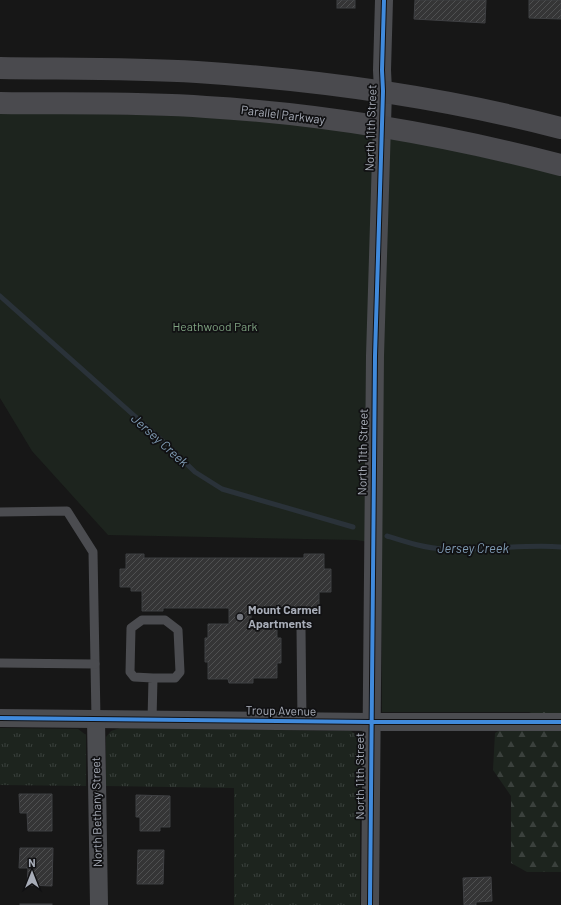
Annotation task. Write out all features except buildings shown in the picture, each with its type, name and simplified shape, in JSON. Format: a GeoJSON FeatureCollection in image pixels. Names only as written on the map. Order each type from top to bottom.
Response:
{"type":"FeatureCollection","features":[{"type":"Feature","properties":{"kind":"main road"},"geometry":{"type":"LineString","coordinates":[[0,68],[196,72],[278,79],[383,91],[464,106],[561,128]]}},
{"type":"Feature","properties":{"kind":"main road","name":"Parallel Parkway"},"geometry":{"type":"LineString","coordinates":[[0,103],[205,107],[278,113],[382,126],[460,141],[561,165]]}},
{"type":"Feature","properties":{"kind":"street","name":"North 11th Street"},"geometry":{"type":"LineString","coordinates":[[370,905],[370,722],[374,356],[383,91],[382,70],[384,0]]}},
{"type":"Feature","properties":{"kind":"street","name":"Troup Avenue"},"geometry":{"type":"LineString","coordinates":[[0,718],[302,722],[561,722]]}},
{"type":"Feature","properties":{"kind":"street","name":"North Bethany Street"},"geometry":{"type":"LineString","coordinates":[[96,719],[99,905]]}},
{"type":"Feature","properties":{"kind":"lane"},"geometry":{"type":"LineString","coordinates":[[0,512],[67,511],[93,552],[96,719]]}},
{"type":"Feature","properties":{"kind":"lane"},"geometry":{"type":"LineString","coordinates":[[142,620],[165,620],[178,630],[180,672],[175,678],[153,678],[134,677],[130,672],[131,628],[142,620]]}},
{"type":"Feature","properties":{"kind":"lane"},"geometry":{"type":"LineString","coordinates":[[301,628],[302,722]]}},
{"type":"Feature","properties":{"kind":"lane"},"geometry":{"type":"LineString","coordinates":[[0,662],[95,664]]}},
{"type":"Feature","properties":{"kind":"lane"},"geometry":{"type":"LineString","coordinates":[[152,720],[153,678]]}},
{"type":"Feature","properties":{"kind":"green space","name":"Heathwood Park"},"geometry":{"type":"Polygon","coordinates":[[[0,111],[225,117],[329,128],[413,141],[561,175],[561,712],[382,712],[381,544],[356,540],[108,535],[32,451],[0,398],[0,111]]]}},
{"type":"Feature","properties":{"kind":"green space"},"geometry":{"type":"Polygon","coordinates":[[[531,712],[561,712],[561,872],[527,872],[511,863],[511,796],[493,770],[495,733],[531,712]]]}},
{"type":"Feature","properties":{"kind":"green space"},"geometry":{"type":"Polygon","coordinates":[[[0,728],[78,729],[86,735],[86,786],[0,785],[0,728]]]}},
{"type":"Feature","properties":{"kind":"green space"},"geometry":{"type":"Polygon","coordinates":[[[120,728],[351,731],[358,736],[360,744],[360,905],[234,905],[234,788],[106,786],[106,737],[111,731],[120,728]]]}},
{"type":"Feature","properties":{"kind":"waterway","name":"Jersey Creek"},"geometry":{"type":"LineString","coordinates":[[0,296],[166,444],[195,472],[222,489],[353,527]]}},
{"type":"Feature","properties":{"kind":"waterway","name":"Jersey Creek"},"geometry":{"type":"LineString","coordinates":[[387,536],[422,546],[444,549],[532,546],[561,547]]}},
{"type":"Feature","properties":{"kind":"cycle path"},"geometry":{"type":"LineString","coordinates":[[370,905],[375,356],[383,91],[382,70],[384,0]]}},
{"type":"Feature","properties":{"kind":"cycle path"},"geometry":{"type":"LineString","coordinates":[[0,718],[370,722],[561,722]]}},
{"type":"Feature","properties":{"kind":"place","name":"Mount Carmel Apartments"},"geometry":{"type":"Point","coordinates":[240,617]}}]}
